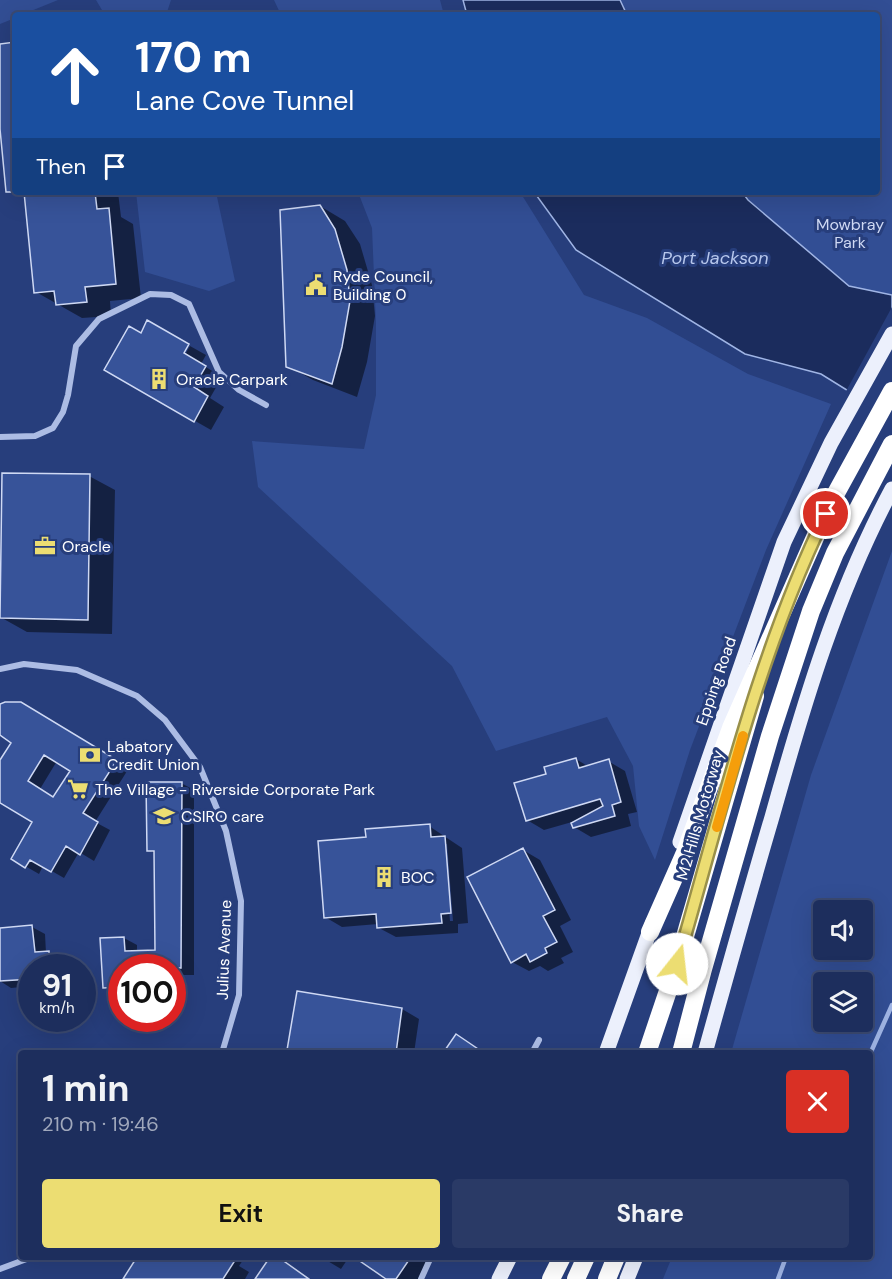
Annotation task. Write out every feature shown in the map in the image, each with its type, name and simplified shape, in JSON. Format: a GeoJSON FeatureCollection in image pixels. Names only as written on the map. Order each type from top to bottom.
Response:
{"type":"FeatureCollection","features":[{"type":"Feature","properties":{"kind":"highway"},"geometry":{"type":"LineString","coordinates":[[650,932],[684,855],[731,728],[792,588],[835,495],[892,391]]}},
{"type":"Feature","properties":{"kind":"highway"},"geometry":{"type":"LineString","coordinates":[[682,1050],[770,736],[811,611],[834,553],[890,448]]}},
{"type":"Feature","properties":{"kind":"highway","name":"M2 Hills Motorway"},"geometry":{"type":"LineString","coordinates":[[648,1050],[677,964],[746,726],[792,588]]}},
{"type":"Feature","properties":{"kind":"highway"},"geometry":{"type":"LineString","coordinates":[[672,1050],[703,969]]}},
{"type":"Feature","properties":{"kind":"highway"},"geometry":{"type":"LineString","coordinates":[[551,1279],[560,1260]]}},
{"type":"Feature","properties":{"kind":"highway"},"geometry":{"type":"LineString","coordinates":[[576,1279],[585,1260]]}},
{"type":"Feature","properties":{"kind":"highway"},"geometry":{"type":"LineString","coordinates":[[607,1279],[615,1260]]}},
{"type":"Feature","properties":{"kind":"main road","name":"Epping Road"},"geometry":{"type":"LineString","coordinates":[[607,1050],[784,542],[831,443],[892,334]]}},
{"type":"Feature","properties":{"kind":"main road"},"geometry":{"type":"LineString","coordinates":[[706,1050],[817,663],[855,563],[892,489]]}},
{"type":"Feature","properties":{"kind":"main road"},"geometry":{"type":"LineString","coordinates":[[499,1279],[508,1260]]}},
{"type":"Feature","properties":{"kind":"main road"},"geometry":{"type":"LineString","coordinates":[[627,1279],[635,1260]]}},
{"type":"Feature","properties":{"kind":"street"},"geometry":{"type":"LineString","coordinates":[[0,437],[35,436],[53,428],[63,412],[68,395],[76,346],[99,319],[150,294],[171,295],[189,304],[219,372],[239,390],[266,405]]}},
{"type":"Feature","properties":{"kind":"street","name":"Julius Avenue"},"geometry":{"type":"LineString","coordinates":[[0,669],[24,664],[77,670],[137,696],[165,720],[200,767],[226,831],[241,901],[239,995],[223,1050]]}},
{"type":"Feature","properties":{"kind":"street"},"geometry":{"type":"LineString","coordinates":[[534,1050],[539,1040]]}},
{"type":"Feature","properties":{"kind":"street"},"geometry":{"type":"LineString","coordinates":[[0,1269],[24,1260]]}},
{"type":"Feature","properties":{"kind":"street"},"geometry":{"type":"LineString","coordinates":[[421,1279],[430,1260]]}},
{"type":"Feature","properties":{"kind":"green space"},"geometry":{"type":"Polygon","coordinates":[[[0,0],[58,0],[28,12],[12,12],[12,19],[0,24],[0,0]]]}},
{"type":"Feature","properties":{"kind":"green space"},"geometry":{"type":"Polygon","coordinates":[[[96,0],[171,0],[167,12],[103,12],[96,0]]]}},
{"type":"Feature","properties":{"kind":"green space"},"geometry":{"type":"Polygon","coordinates":[[[274,0],[440,0],[443,12],[280,12],[274,0]]]}},
{"type":"Feature","properties":{"kind":"green space","name":"Mowbray Park"},"geometry":{"type":"Polygon","coordinates":[[[620,0],[892,0],[892,295],[849,287],[744,195],[880,195],[880,12],[626,12],[620,0]]]}},
{"type":"Feature","properties":{"kind":"green space"},"geometry":{"type":"Polygon","coordinates":[[[136,195],[217,195],[235,281],[209,291],[145,272],[136,195]]]}},
{"type":"Feature","properties":{"kind":"green space"},"geometry":{"type":"Polygon","coordinates":[[[359,195],[522,195],[584,295],[647,318],[748,374],[831,404],[766,550],[690,750],[655,860],[639,826],[633,766],[607,717],[496,751],[452,666],[258,487],[252,441],[364,449],[376,395],[372,228],[359,195]]]}},
{"type":"Feature","properties":{"kind":"green space"},"geometry":{"type":"Polygon","coordinates":[[[892,551],[892,1279],[663,1279],[671,1260],[873,1260],[873,1050],[732,1050],[811,775],[892,551]]]}},
{"type":"Feature","properties":{"kind":"water"},"geometry":{"type":"Polygon","coordinates":[[[463,0],[620,0],[626,12],[466,12],[463,0]]]}},
{"type":"Feature","properties":{"kind":"water","name":"Port Jackson"},"geometry":{"type":"Polygon","coordinates":[[[536,195],[744,195],[849,286],[892,295],[892,418],[821,374],[745,354],[576,250],[536,195]]]}},
{"type":"Feature","properties":{"kind":"pier"},"geometry":{"type":"Polygon","coordinates":[[[892,307],[892,421],[845,393],[892,307]]]}},
{"type":"Feature","properties":{"kind":"building"},"geometry":{"type":"Polygon","coordinates":[[[12,42],[12,192],[6,192],[0,129],[0,44],[12,42]]]}},
{"type":"Feature","properties":{"kind":"building"},"geometry":{"type":"Polygon","coordinates":[[[24,195],[95,195],[97,209],[109,208],[116,284],[85,287],[87,302],[56,305],[54,291],[34,293],[24,195]]]}},
{"type":"Feature","properties":{"kind":"building","name":"Ryde Council, Building 0"},"geometry":{"type":"Polygon","coordinates":[[[320,205],[335,229],[347,270],[350,301],[342,347],[332,384],[286,367],[280,210],[320,205]]]}},
{"type":"Feature","properties":{"kind":"building","name":"Oracle Carpark"},"geometry":{"type":"Polygon","coordinates":[[[147,320],[189,344],[184,353],[206,366],[194,387],[208,396],[194,422],[104,370],[129,326],[141,333],[147,320]]]}},
{"type":"Feature","properties":{"kind":"building","name":"Oracle"},"geometry":{"type":"Polygon","coordinates":[[[2,473],[90,474],[88,620],[0,618],[2,473]]]}},
{"type":"Feature","properties":{"kind":"building","name":"The Village - Riverside Corporate Park"},"geometry":{"type":"Polygon","coordinates":[[[21,702],[117,760],[83,813],[98,822],[80,855],[66,846],[51,872],[30,860],[25,868],[11,859],[32,822],[0,803],[0,760],[11,743],[0,735],[0,704],[21,702]],[[44,755],[28,781],[53,797],[70,771],[44,755]]]}},
{"type":"Feature","properties":{"kind":"building"},"geometry":{"type":"Polygon","coordinates":[[[576,758],[579,768],[609,759],[621,802],[612,805],[615,816],[573,828],[571,823],[603,806],[600,799],[526,821],[514,783],[546,774],[544,767],[576,758]]]}},
{"type":"Feature","properties":{"kind":"building"},"geometry":{"type":"Polygon","coordinates":[[[146,782],[182,782],[181,954],[108,954],[108,988],[103,988],[100,938],[124,937],[125,951],[155,950],[154,851],[147,851],[146,782]]]}},
{"type":"Feature","properties":{"kind":"building","name":"BOC"},"geometry":{"type":"Polygon","coordinates":[[[430,824],[431,837],[445,836],[451,913],[441,914],[442,923],[377,928],[376,914],[324,918],[318,841],[366,837],[365,829],[430,824]]]}},
{"type":"Feature","properties":{"kind":"building"},"geometry":{"type":"Polygon","coordinates":[[[523,848],[555,910],[543,916],[557,942],[545,948],[547,953],[530,962],[526,954],[511,963],[467,877],[523,848]]]}},
{"type":"Feature","properties":{"kind":"building"},"geometry":{"type":"Polygon","coordinates":[[[32,925],[35,952],[49,951],[49,954],[18,954],[18,980],[0,981],[0,928],[32,925]]]}},
{"type":"Feature","properties":{"kind":"building"},"geometry":{"type":"Polygon","coordinates":[[[297,991],[402,1008],[396,1050],[287,1050],[297,991]]]}},
{"type":"Feature","properties":{"kind":"building"},"geometry":{"type":"Polygon","coordinates":[[[456,1034],[480,1050],[445,1050],[456,1034]]]}},
{"type":"Feature","properties":{"kind":"building"},"geometry":{"type":"Polygon","coordinates":[[[135,1260],[231,1260],[234,1262],[223,1279],[123,1279],[135,1260]]]}},
{"type":"Feature","properties":{"kind":"building"},"geometry":{"type":"Polygon","coordinates":[[[268,1260],[282,1260],[309,1279],[255,1279],[268,1260]]]}},
{"type":"Feature","properties":{"kind":"building"},"geometry":{"type":"Polygon","coordinates":[[[358,1260],[409,1260],[396,1279],[386,1279],[358,1260]]]}},
{"type":"Feature","properties":{"kind":"waterway"},"geometry":{"type":"LineString","coordinates":[[872,1050],[892,1005]]}},
{"type":"Feature","properties":{"kind":"waterway"},"geometry":{"type":"LineString","coordinates":[[778,1279],[785,1260]]}},
{"type":"Feature","properties":{"kind":"slow traffic"},"geometry":{"type":"LineString","coordinates":[[717,827],[743,736]]}},
{"type":"Feature","properties":{"kind":"place","name":"Ryde Council, Building 0"},"geometry":{"type":"Point","coordinates":[316,285]}},
{"type":"Feature","properties":{"kind":"place","name":"Oracle Carpark"},"geometry":{"type":"Point","coordinates":[159,379]}},
{"type":"Feature","properties":{"kind":"place","name":"Oracle"},"geometry":{"type":"Point","coordinates":[45,546]}},
{"type":"Feature","properties":{"kind":"place","name":"Labatory Credit Union"},"geometry":{"type":"Point","coordinates":[90,755]}},
{"type":"Feature","properties":{"kind":"place","name":"The Village - Riverside Corporate Park"},"geometry":{"type":"Point","coordinates":[78,789]}},
{"type":"Feature","properties":{"kind":"place","name":"CSIRO care"},"geometry":{"type":"Point","coordinates":[164,816]}},
{"type":"Feature","properties":{"kind":"place","name":"BOC"},"geometry":{"type":"Point","coordinates":[384,877]}},
{"type":"Feature","properties":{"kind":"route"},"geometry":{"type":"LineString","coordinates":[[677,964],[762,673],[792,588],[826,514]]}}]}
